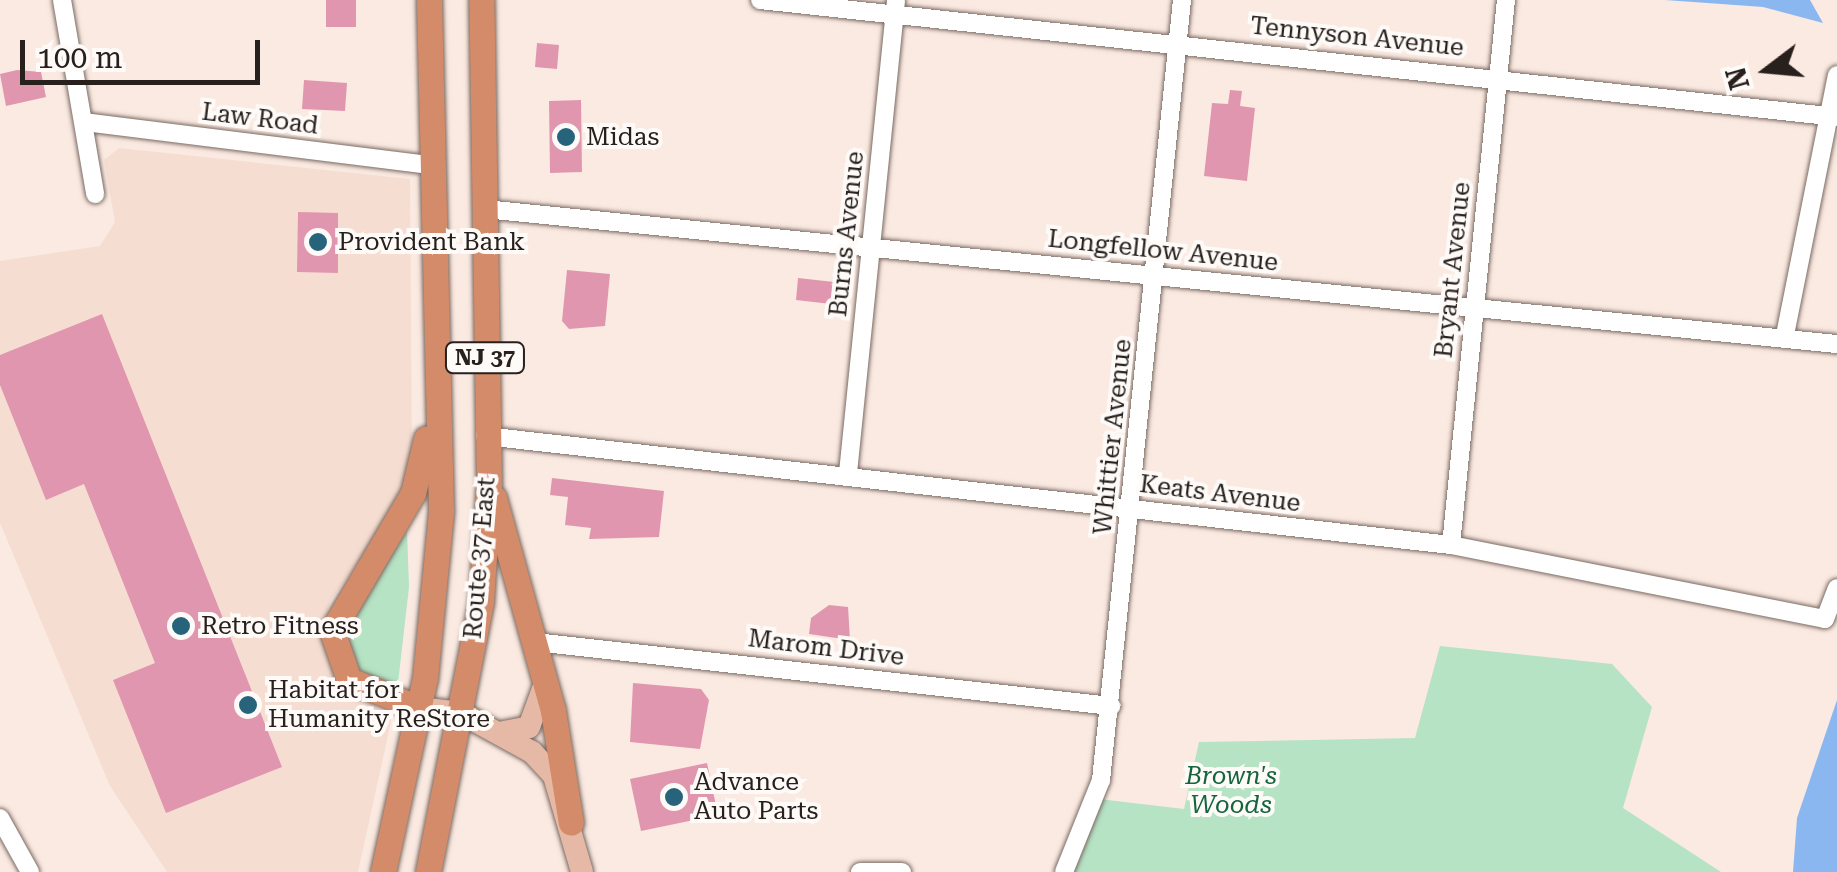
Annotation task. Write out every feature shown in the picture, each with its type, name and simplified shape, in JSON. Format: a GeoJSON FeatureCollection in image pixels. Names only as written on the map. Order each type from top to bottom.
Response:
{"type":"FeatureCollection","features":[{"type":"Feature","properties":{"kind":"highway","name":"Route 37 East"},"geometry":{"type":"LineString","coordinates":[[384,872],[420,708],[441,512],[433,374],[428,0]]}},
{"type":"Feature","properties":{"kind":"highway","name":"Route 37 East"},"geometry":{"type":"LineString","coordinates":[[428,872],[461,713],[489,486],[485,436],[481,0]]}},
{"type":"Feature","properties":{"kind":"highway"},"geometry":{"type":"LineString","coordinates":[[420,708],[349,680],[332,631],[413,493],[433,374]]}},
{"type":"Feature","properties":{"kind":"highway"},"geometry":{"type":"LineString","coordinates":[[489,486],[535,642],[572,823]]}},
{"type":"Feature","properties":{"kind":"main road"},"geometry":{"type":"LineString","coordinates":[[504,732],[530,727],[544,686]]}},
{"type":"Feature","properties":{"kind":"main road"},"geometry":{"type":"LineString","coordinates":[[420,708],[461,713],[504,732],[554,776],[572,823],[582,872]]}},
{"type":"Feature","properties":{"kind":"street"},"geometry":{"type":"LineString","coordinates":[[62,0],[95,194]]}},
{"type":"Feature","properties":{"kind":"street","name":"Tennyson Avenue"},"geometry":{"type":"LineString","coordinates":[[760,0],[895,7],[1178,44],[1833,113]]}},
{"type":"Feature","properties":{"kind":"street","name":"Whittier Avenue"},"geometry":{"type":"LineString","coordinates":[[1064,872],[1101,780],[1182,0]]}},
{"type":"Feature","properties":{"kind":"street","name":"Bryant Avenue"},"geometry":{"type":"LineString","coordinates":[[1451,545],[1506,0]]}},
{"type":"Feature","properties":{"kind":"street","name":"Burns Avenue"},"geometry":{"type":"LineString","coordinates":[[848,473],[895,7]]}},
{"type":"Feature","properties":{"kind":"street"},"geometry":{"type":"LineString","coordinates":[[1785,335],[1833,113],[1837,74]]}},
{"type":"Feature","properties":{"kind":"street","name":"Law Road"},"geometry":{"type":"LineString","coordinates":[[84,122],[429,166]]}},
{"type":"Feature","properties":{"kind":"street","name":"Longfellow Avenue"},"geometry":{"type":"LineString","coordinates":[[484,209],[1785,335],[1837,344]]}},
{"type":"Feature","properties":{"kind":"street","name":"Keats Avenue"},"geometry":{"type":"LineString","coordinates":[[485,436],[848,473],[1451,545],[1825,620],[1837,588]]}},
{"type":"Feature","properties":{"kind":"street","name":"Marom Drive"},"geometry":{"type":"LineString","coordinates":[[535,642],[1111,706]]}},
{"type":"Feature","properties":{"kind":"street"},"geometry":{"type":"LineString","coordinates":[[0,818],[30,872]]}},
{"type":"Feature","properties":{"kind":"street"},"geometry":{"type":"LineString","coordinates":[[860,872],[902,872]]}},
{"type":"Feature","properties":{"kind":"shaded area"},"geometry":{"type":"Polygon","coordinates":[[[119,148],[410,179],[412,461],[399,506],[330,601],[322,631],[338,683],[392,717],[358,872],[167,872],[110,786],[0,523],[0,261],[100,246],[115,222],[104,160],[119,148]]]}},
{"type":"Feature","properties":{"kind":"green space"},"geometry":{"type":"Polygon","coordinates":[[[407,531],[409,587],[397,692],[353,665],[346,626],[407,531]]]}},
{"type":"Feature","properties":{"kind":"green space","name":"Brown's Woods"},"geometry":{"type":"Polygon","coordinates":[[[1440,646],[1612,664],[1652,707],[1623,808],[1721,872],[1071,872],[1099,799],[1184,809],[1199,742],[1415,738],[1440,646]]]}},
{"type":"Feature","properties":{"kind":"water"},"geometry":{"type":"Polygon","coordinates":[[[1665,0],[1810,0],[1823,23],[1763,7],[1665,0]]]}},
{"type":"Feature","properties":{"kind":"water"},"geometry":{"type":"Polygon","coordinates":[[[1837,700],[1837,872],[1793,872],[1797,818],[1837,700]]]}},
{"type":"Feature","properties":{"kind":"building"},"geometry":{"type":"Polygon","coordinates":[[[326,0],[356,0],[356,27],[326,27],[326,0]]]}},
{"type":"Feature","properties":{"kind":"building"},"geometry":{"type":"Polygon","coordinates":[[[537,43],[559,45],[557,69],[535,67],[537,43]]]}},
{"type":"Feature","properties":{"kind":"building"},"geometry":{"type":"Polygon","coordinates":[[[17,70],[41,72],[46,97],[6,106],[0,74],[17,70]]]}},
{"type":"Feature","properties":{"kind":"building"},"geometry":{"type":"Polygon","coordinates":[[[304,80],[347,83],[345,111],[302,109],[304,80]]]}},
{"type":"Feature","properties":{"kind":"building"},"geometry":{"type":"Polygon","coordinates":[[[1230,90],[1242,91],[1240,106],[1255,108],[1247,181],[1204,176],[1212,103],[1228,104],[1230,90]]]}},
{"type":"Feature","properties":{"kind":"building","name":"Midas"},"geometry":{"type":"Polygon","coordinates":[[[581,100],[582,172],[550,173],[549,101],[581,100]]]}},
{"type":"Feature","properties":{"kind":"building","name":"Provident Bank"},"geometry":{"type":"Polygon","coordinates":[[[298,212],[338,213],[338,273],[297,272],[298,212]]]}},
{"type":"Feature","properties":{"kind":"building"},"geometry":{"type":"Polygon","coordinates":[[[567,270],[610,274],[605,326],[569,329],[562,321],[567,270]]]}},
{"type":"Feature","properties":{"kind":"building"},"geometry":{"type":"Polygon","coordinates":[[[798,278],[834,282],[831,304],[796,300],[798,278]]]}},
{"type":"Feature","properties":{"kind":"building"},"geometry":{"type":"Polygon","coordinates":[[[102,314],[282,767],[166,813],[113,680],[155,663],[84,484],[46,500],[0,385],[0,355],[102,314]]]}},
{"type":"Feature","properties":{"kind":"building"},"geometry":{"type":"Polygon","coordinates":[[[552,478],[664,491],[659,537],[589,539],[591,528],[565,525],[568,497],[550,495],[552,478]]]}},
{"type":"Feature","properties":{"kind":"building"},"geometry":{"type":"Polygon","coordinates":[[[829,605],[848,607],[850,640],[809,634],[811,618],[829,605]]]}},
{"type":"Feature","properties":{"kind":"building"},"geometry":{"type":"Polygon","coordinates":[[[633,683],[701,689],[709,700],[700,749],[630,742],[633,683]]]}},
{"type":"Feature","properties":{"kind":"building","name":"Advance Auto Parts"},"geometry":{"type":"Polygon","coordinates":[[[707,763],[718,815],[641,831],[630,779],[707,763]]]}},
{"type":"Feature","properties":{"kind":"place","name":"Midas"},"geometry":{"type":"Point","coordinates":[566,137]}},
{"type":"Feature","properties":{"kind":"place","name":"Provident Bank"},"geometry":{"type":"Point","coordinates":[318,242]}},
{"type":"Feature","properties":{"kind":"place","name":"Retro Fitness"},"geometry":{"type":"Point","coordinates":[181,626]}},
{"type":"Feature","properties":{"kind":"place","name":"Habitat for Humanity ReStore"},"geometry":{"type":"Point","coordinates":[248,705]}},
{"type":"Feature","properties":{"kind":"place","name":"Advance Auto Parts"},"geometry":{"type":"Point","coordinates":[674,797]}}]}
